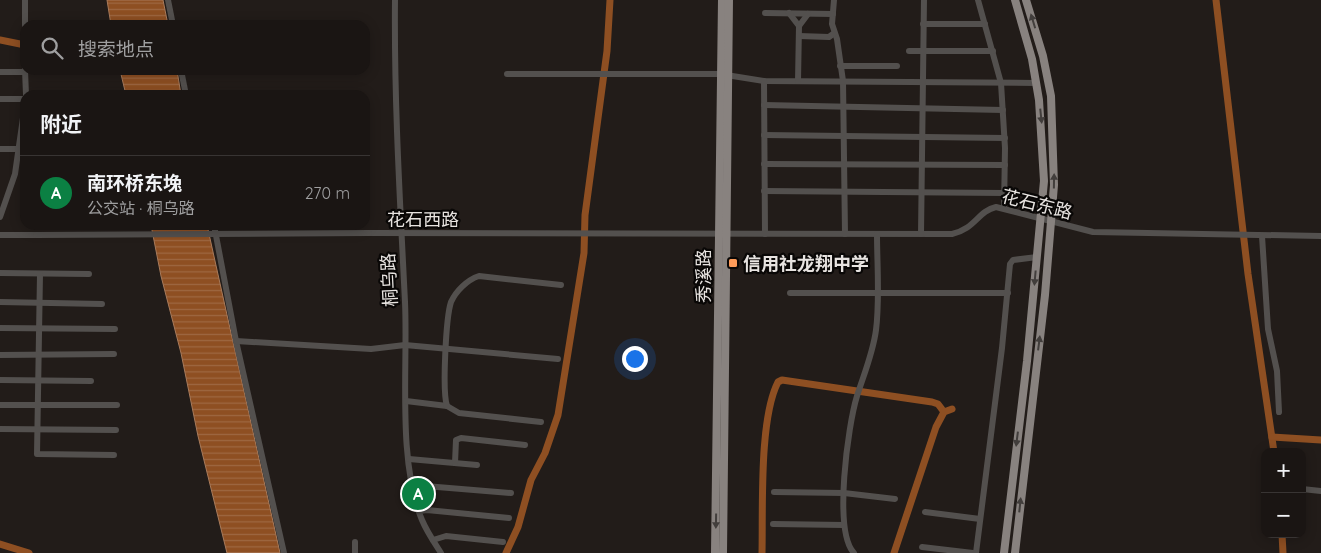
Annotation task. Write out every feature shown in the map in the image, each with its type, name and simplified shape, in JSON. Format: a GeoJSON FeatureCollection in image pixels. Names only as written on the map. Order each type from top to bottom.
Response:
{"type":"FeatureCollection","features":[{"type":"Feature","properties":{"kind":"main road","name":"秀溪路"},"geometry":{"type":"LineString","coordinates":[[715,553],[722,234],[724,74],[722,0]]}},
{"type":"Feature","properties":{"kind":"main road","name":"秀溪路"},"geometry":{"type":"LineString","coordinates":[[724,74],[729,0]]}},
{"type":"Feature","properties":{"kind":"main road"},"geometry":{"type":"LineString","coordinates":[[1004,553],[1041,218],[1043,146],[1032,59],[1015,0]]}},
{"type":"Feature","properties":{"kind":"main road"},"geometry":{"type":"LineString","coordinates":[[1015,553],[1052,220],[1054,149],[1051,96],[1026,0]]}},
{"type":"Feature","properties":{"kind":"main road","name":"秀溪路"},"geometry":{"type":"LineString","coordinates":[[722,234],[723,553]]}},
{"type":"Feature","properties":{"kind":"street"},"geometry":{"type":"LineString","coordinates":[[25,0],[25,20]]}},
{"type":"Feature","properties":{"kind":"street"},"geometry":{"type":"LineString","coordinates":[[168,0],[172,20]]}},
{"type":"Feature","properties":{"kind":"street","name":"桐乌路"},"geometry":{"type":"LineString","coordinates":[[395,0],[396,124],[409,459],[419,511],[438,551]]}},
{"type":"Feature","properties":{"kind":"street"},"geometry":{"type":"LineString","coordinates":[[834,0],[834,34],[837,39],[843,81],[845,234]]}},
{"type":"Feature","properties":{"kind":"street"},"geometry":{"type":"LineString","coordinates":[[921,234],[924,0]]}},
{"type":"Feature","properties":{"kind":"street"},"geometry":{"type":"LineString","coordinates":[[978,0],[1001,83],[1005,138],[1004,208]]}},
{"type":"Feature","properties":{"kind":"street"},"geometry":{"type":"LineString","coordinates":[[765,13],[833,14]]}},
{"type":"Feature","properties":{"kind":"street"},"geometry":{"type":"LineString","coordinates":[[789,13],[799,26]]}},
{"type":"Feature","properties":{"kind":"street"},"geometry":{"type":"LineString","coordinates":[[798,81],[799,26],[808,14]]}},
{"type":"Feature","properties":{"kind":"street"},"geometry":{"type":"LineString","coordinates":[[923,24],[985,24]]}},
{"type":"Feature","properties":{"kind":"street"},"geometry":{"type":"LineString","coordinates":[[799,36],[829,37],[834,34]]}},
{"type":"Feature","properties":{"kind":"street"},"geometry":{"type":"LineString","coordinates":[[909,52],[993,51]]}},
{"type":"Feature","properties":{"kind":"street"},"geometry":{"type":"LineString","coordinates":[[840,66],[897,66]]}},
{"type":"Feature","properties":{"kind":"street"},"geometry":{"type":"LineString","coordinates":[[0,72],[20,71]]}},
{"type":"Feature","properties":{"kind":"street"},"geometry":{"type":"LineString","coordinates":[[507,74],[724,74],[764,81],[1036,83]]}},
{"type":"Feature","properties":{"kind":"street"},"geometry":{"type":"LineString","coordinates":[[25,75],[26,90]]}},
{"type":"Feature","properties":{"kind":"street"},"geometry":{"type":"LineString","coordinates":[[183,75],[185,90]]}},
{"type":"Feature","properties":{"kind":"street"},"geometry":{"type":"LineString","coordinates":[[764,81],[765,234]]}},
{"type":"Feature","properties":{"kind":"street"},"geometry":{"type":"LineString","coordinates":[[0,99],[20,99]]}},
{"type":"Feature","properties":{"kind":"street"},"geometry":{"type":"LineString","coordinates":[[764,106],[1004,110]]}},
{"type":"Feature","properties":{"kind":"street"},"geometry":{"type":"LineString","coordinates":[[764,135],[1005,138]]}},
{"type":"Feature","properties":{"kind":"street"},"geometry":{"type":"LineString","coordinates":[[0,149],[20,149],[15,174],[0,217]]}},
{"type":"Feature","properties":{"kind":"street"},"geometry":{"type":"LineString","coordinates":[[764,164],[1005,165]]}},
{"type":"Feature","properties":{"kind":"street"},"geometry":{"type":"LineString","coordinates":[[764,191],[1005,193]]}},
{"type":"Feature","properties":{"kind":"street","name":"花石东路"},"geometry":{"type":"LineString","coordinates":[[722,234],[921,234],[964,232],[990,208],[1004,208],[1052,220],[1075,229],[1093,232],[1321,236]]}},
{"type":"Feature","properties":{"kind":"street"},"geometry":{"type":"LineString","coordinates":[[215,230],[236,341],[284,553]]}},
{"type":"Feature","properties":{"kind":"street","name":"花石西路"},"geometry":{"type":"LineString","coordinates":[[0,235],[722,234]]}},
{"type":"Feature","properties":{"kind":"street"},"geometry":{"type":"LineString","coordinates":[[854,553],[847,544],[844,524],[844,474],[855,404],[874,342],[877,292],[876,234]]}},
{"type":"Feature","properties":{"kind":"street"},"geometry":{"type":"LineString","coordinates":[[1259,236],[1268,329],[1277,371],[1280,412]]}},
{"type":"Feature","properties":{"kind":"street"},"geometry":{"type":"LineString","coordinates":[[922,546],[974,553],[980,519],[1010,264],[1013,260],[1037,257]]}},
{"type":"Feature","properties":{"kind":"street"},"geometry":{"type":"LineString","coordinates":[[0,273],[89,274]]}},
{"type":"Feature","properties":{"kind":"street"},"geometry":{"type":"LineString","coordinates":[[40,274],[37,454],[114,455]]}},
{"type":"Feature","properties":{"kind":"street"},"geometry":{"type":"LineString","coordinates":[[447,406],[444,387],[450,305],[460,288],[478,276],[561,285]]}},
{"type":"Feature","properties":{"kind":"street"},"geometry":{"type":"LineString","coordinates":[[790,293],[1008,293]]}},
{"type":"Feature","properties":{"kind":"street"},"geometry":{"type":"LineString","coordinates":[[0,302],[102,304]]}},
{"type":"Feature","properties":{"kind":"street"},"geometry":{"type":"LineString","coordinates":[[0,328],[115,329]]}},
{"type":"Feature","properties":{"kind":"street"},"geometry":{"type":"LineString","coordinates":[[236,341],[371,348],[405,345],[558,359]]}},
{"type":"Feature","properties":{"kind":"street"},"geometry":{"type":"LineString","coordinates":[[0,356],[114,354]]}},
{"type":"Feature","properties":{"kind":"street"},"geometry":{"type":"LineString","coordinates":[[0,380],[91,381]]}},
{"type":"Feature","properties":{"kind":"street"},"geometry":{"type":"LineString","coordinates":[[406,401],[447,406],[465,414],[541,422]]}},
{"type":"Feature","properties":{"kind":"street"},"geometry":{"type":"LineString","coordinates":[[0,405],[117,405]]}},
{"type":"Feature","properties":{"kind":"street"},"geometry":{"type":"LineString","coordinates":[[0,429],[116,430]]}},
{"type":"Feature","properties":{"kind":"street"},"geometry":{"type":"LineString","coordinates":[[455,462],[456,440],[462,438],[525,445]]}},
{"type":"Feature","properties":{"kind":"street"},"geometry":{"type":"LineString","coordinates":[[409,459],[478,465]]}},
{"type":"Feature","properties":{"kind":"street"},"geometry":{"type":"LineString","coordinates":[[413,485],[430,484],[511,494]]}},
{"type":"Feature","properties":{"kind":"street"},"geometry":{"type":"LineString","coordinates":[[1306,489],[1321,491]]}},
{"type":"Feature","properties":{"kind":"street"},"geometry":{"type":"LineString","coordinates":[[774,492],[844,493],[895,499]]}},
{"type":"Feature","properties":{"kind":"street"},"geometry":{"type":"LineString","coordinates":[[419,511],[427,510],[509,518]]}},
{"type":"Feature","properties":{"kind":"street"},"geometry":{"type":"LineString","coordinates":[[925,512],[980,519]]}},
{"type":"Feature","properties":{"kind":"street"},"geometry":{"type":"LineString","coordinates":[[773,524],[844,524]]}},
{"type":"Feature","properties":{"kind":"street"},"geometry":{"type":"LineString","coordinates":[[433,540],[446,536],[503,542]]}},
{"type":"Feature","properties":{"kind":"street"},"geometry":{"type":"LineString","coordinates":[[355,542],[355,553]]}},
{"type":"Feature","properties":{"kind":"shaded area"},"geometry":{"type":"Polygon","coordinates":[[[107,0],[163,0],[167,20],[110,20],[107,0]]]}},
{"type":"Feature","properties":{"kind":"shaded area"},"geometry":{"type":"Polygon","coordinates":[[[121,75],[178,75],[180,90],[125,90],[121,75]]]}},
{"type":"Feature","properties":{"kind":"shaded area"},"geometry":{"type":"Polygon","coordinates":[[[152,230],[208,230],[280,553],[227,553],[198,436],[181,353],[161,276],[152,230]]]}},
{"type":"Feature","properties":{"kind":"waterway"},"geometry":{"type":"LineString","coordinates":[[506,553],[518,527],[531,480],[545,453],[558,415],[584,253],[585,215],[607,51],[610,0]]}},
{"type":"Feature","properties":{"kind":"waterway"},"geometry":{"type":"LineString","coordinates":[[1216,0],[1248,274],[1273,448]]}},
{"type":"Feature","properties":{"kind":"waterway"},"geometry":{"type":"LineString","coordinates":[[0,40],[20,44]]}},
{"type":"Feature","properties":{"kind":"waterway"},"geometry":{"type":"LineString","coordinates":[[762,553],[762,489],[765,441],[772,398],[778,382],[782,380],[932,402],[938,404],[944,412]]}},
{"type":"Feature","properties":{"kind":"waterway"},"geometry":{"type":"LineString","coordinates":[[894,553],[936,427],[944,412],[952,409]]}},
{"type":"Feature","properties":{"kind":"waterway"},"geometry":{"type":"LineString","coordinates":[[1272,437],[1321,440]]}},
{"type":"Feature","properties":{"kind":"waterway"},"geometry":{"type":"LineString","coordinates":[[1282,538],[1283,553]]}},
{"type":"Feature","properties":{"kind":"waterway"},"geometry":{"type":"LineString","coordinates":[[0,544],[29,553]]}},
{"type":"Feature","properties":{"kind":"place","name":"信用社龙翔中学"},"geometry":{"type":"Point","coordinates":[733,263]}},
{"type":"Feature","properties":{"kind":"place","name":"南环桥东堍"},"geometry":{"type":"Point","coordinates":[418,494]}}]}
